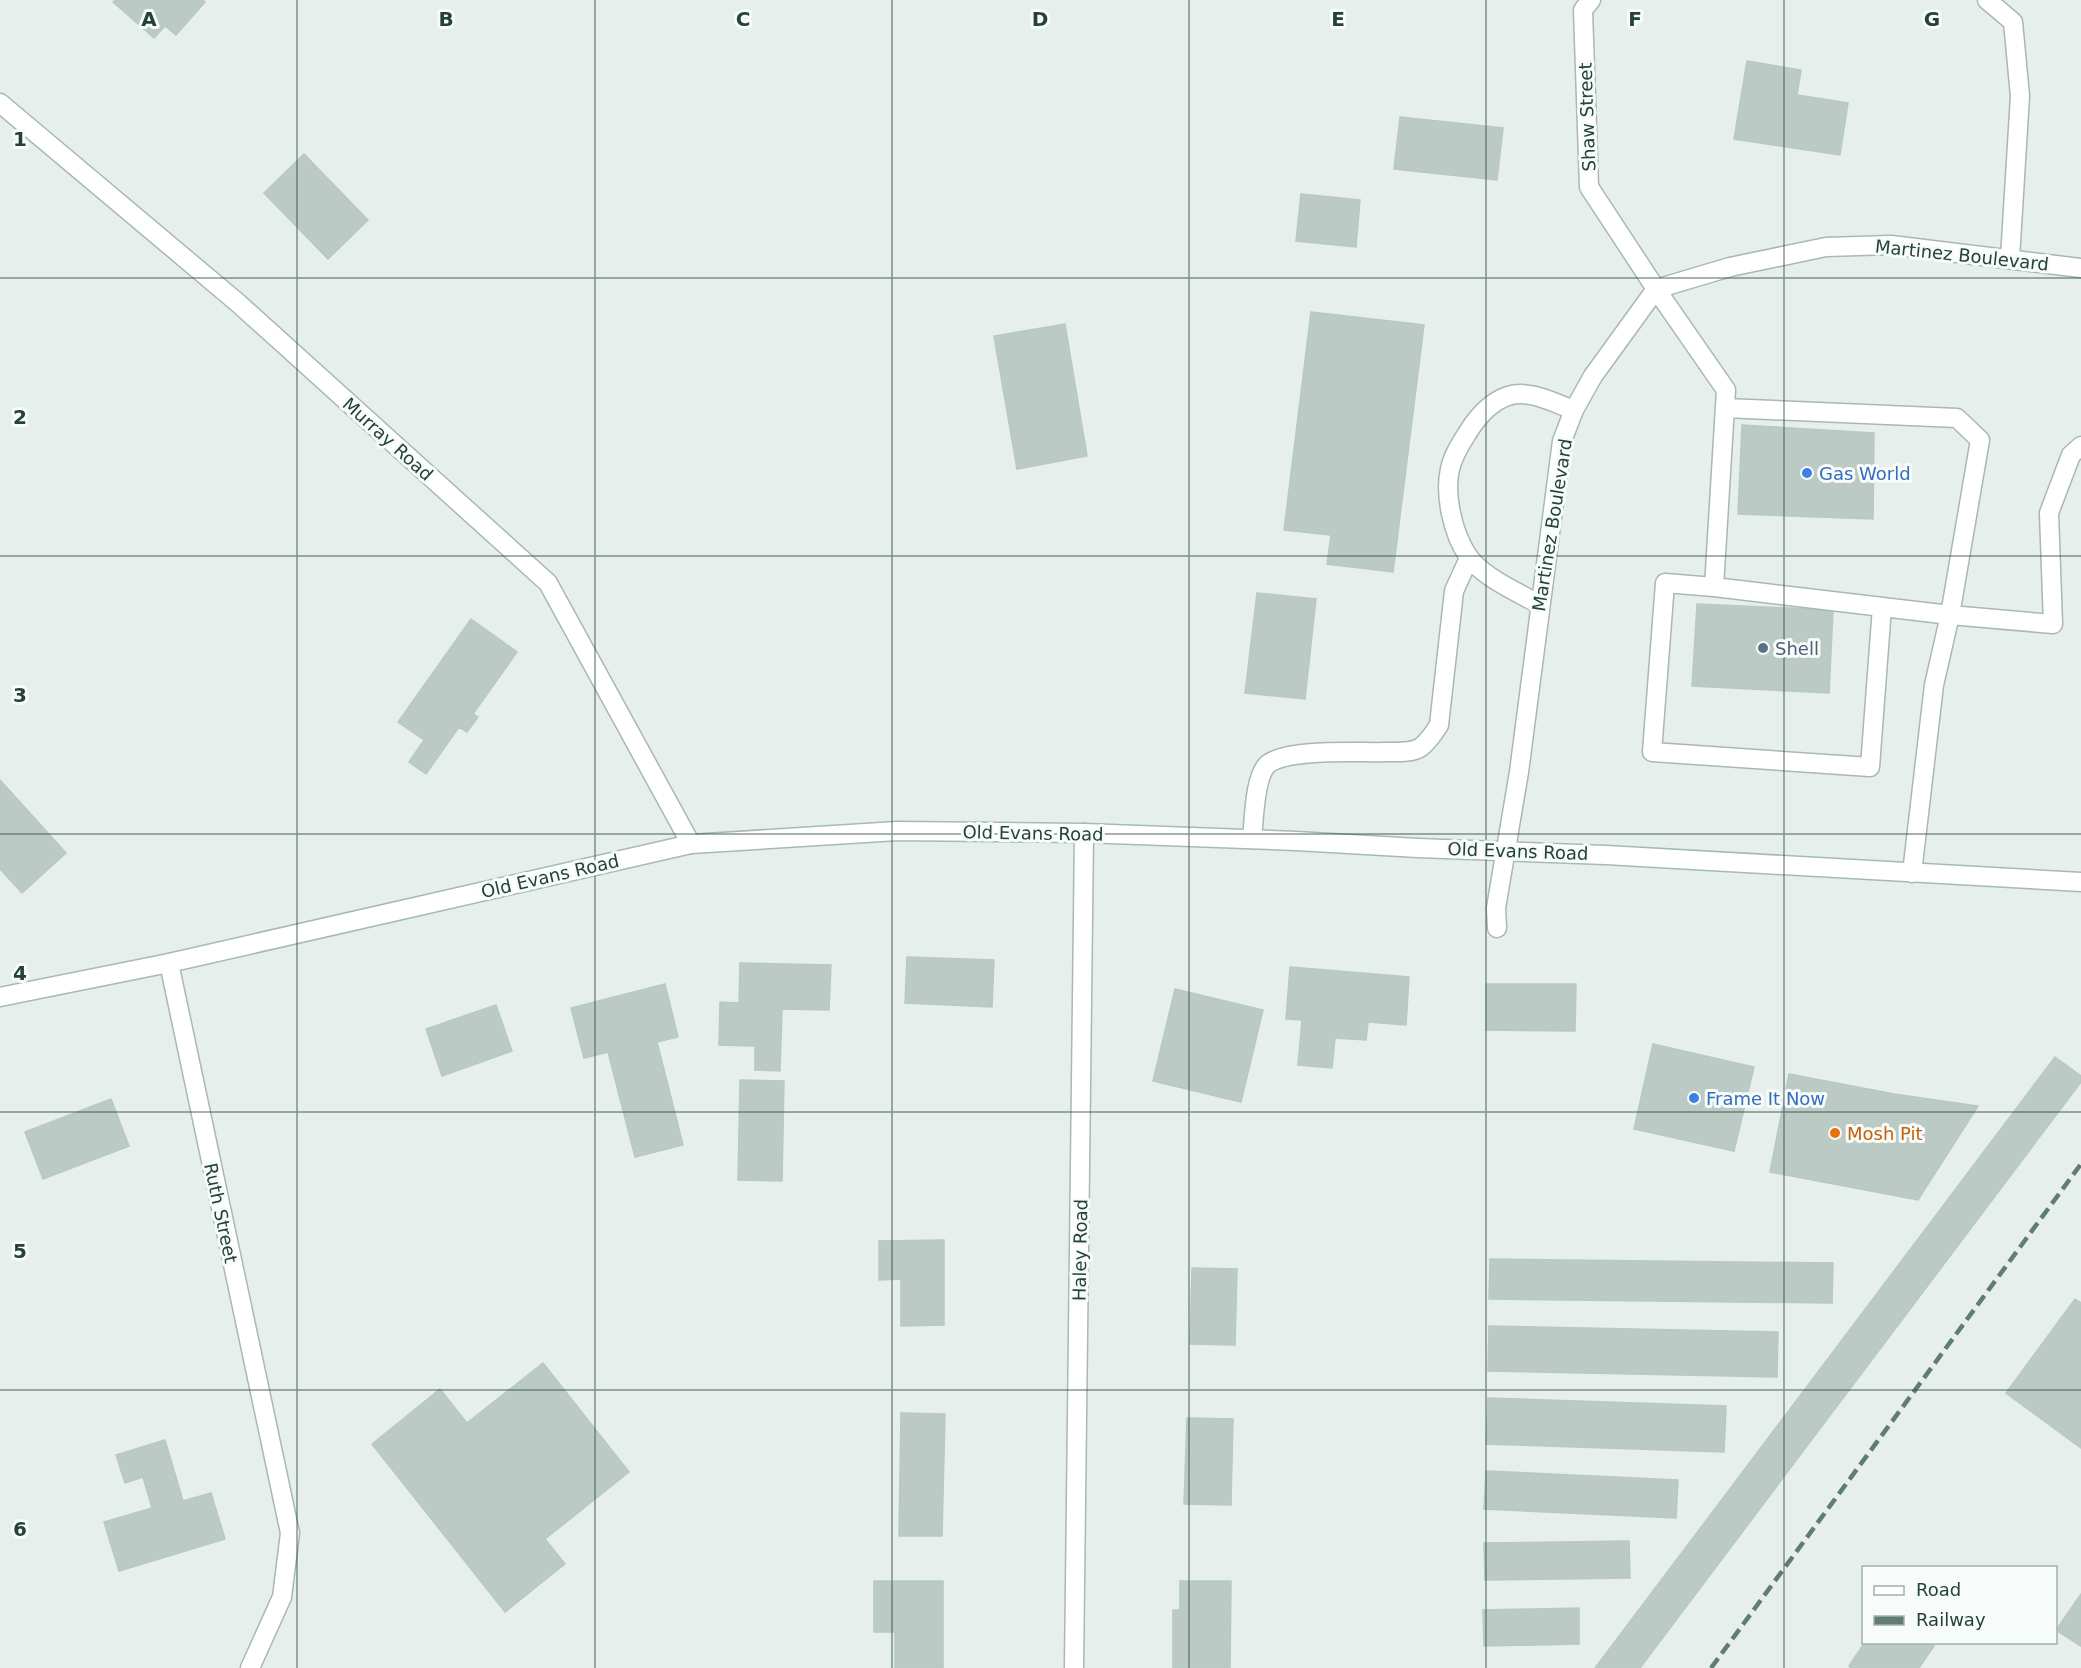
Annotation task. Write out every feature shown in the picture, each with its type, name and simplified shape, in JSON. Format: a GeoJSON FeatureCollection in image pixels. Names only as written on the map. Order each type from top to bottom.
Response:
{"type":"FeatureCollection","features":[{"type":"Feature","properties":{"kind":"street","name":"Shaw Street"},"geometry":{"type":"LineString","coordinates":[[1591,0],[1583,10],[1589,187],[1726,390],[1713,586]]}},
{"type":"Feature","properties":{"kind":"street"},"geometry":{"type":"LineString","coordinates":[[1987,0],[2013,22],[2019,85],[2010,258]]}},
{"type":"Feature","properties":{"kind":"street","name":"Murray Road"},"geometry":{"type":"LineString","coordinates":[[0,103],[238,303],[548,583],[691,844]]}},
{"type":"Feature","properties":{"kind":"street","name":"Martinez Boulevard"},"geometry":{"type":"LineString","coordinates":[[1497,928],[1496,908],[1519,772],[1562,441],[1574,410],[1593,376],[1656,289],[1730,267],[1826,248],[1891,245],[2081,268]]}},
{"type":"Feature","properties":{"kind":"street"},"geometry":{"type":"LineString","coordinates":[[1540,604],[1489,575],[1469,558],[1456,532],[1449,502],[1450,470],[1460,445],[1474,422],[1486,407],[1509,395],[1532,394],[1574,410]]}},
{"type":"Feature","properties":{"kind":"street"},"geometry":{"type":"LineString","coordinates":[[1725,408],[1957,418],[1980,440],[1950,615],[1934,685],[1912,873]]}},
{"type":"Feature","properties":{"kind":"street"},"geometry":{"type":"LineString","coordinates":[[1882,607],[1870,767],[1652,752],[1665,583],[1713,586],[1950,615],[2053,624],[2049,513],[2072,455],[2081,446]]}},
{"type":"Feature","properties":{"kind":"street"},"geometry":{"type":"LineString","coordinates":[[1252,840],[1259,781],[1268,764],[1304,753],[1401,752],[1420,748],[1432,736],[1438,725],[1454,591],[1469,558]]}},
{"type":"Feature","properties":{"kind":"street","name":"Old Evans Road"},"geometry":{"type":"LineString","coordinates":[[0,997],[169,963],[691,844],[897,831],[1084,833],[1252,840],[1506,851],[2081,882]]}},
{"type":"Feature","properties":{"kind":"street","name":"Haley Road"},"geometry":{"type":"LineString","coordinates":[[1074,1668],[1084,833]]}},
{"type":"Feature","properties":{"kind":"street","name":"Ruth Street"},"geometry":{"type":"LineString","coordinates":[[169,963],[290,1533],[282,1598],[250,1668]]}},
{"type":"Feature","properties":{"kind":"building"},"geometry":{"type":"Polygon","coordinates":[[[115,0],[203,0],[205,2],[176,35],[165,26],[154,38],[113,2],[115,0]]]}},
{"type":"Feature","properties":{"kind":"building"},"geometry":{"type":"Polygon","coordinates":[[[1747,61],[1801,70],[1797,95],[1848,103],[1840,155],[1734,139],[1747,61]]]}},
{"type":"Feature","properties":{"kind":"building"},"geometry":{"type":"Polygon","coordinates":[[[1400,117],[1503,128],[1497,180],[1394,169],[1400,117]]]}},
{"type":"Feature","properties":{"kind":"building"},"geometry":{"type":"Polygon","coordinates":[[[304,154],[368,220],[328,259],[264,193],[304,154]]]}},
{"type":"Feature","properties":{"kind":"building"},"geometry":{"type":"Polygon","coordinates":[[[1301,194],[1360,200],[1356,247],[1296,241],[1301,194]]]}},
{"type":"Feature","properties":{"kind":"building"},"geometry":{"type":"Polygon","coordinates":[[[1311,312],[1424,325],[1393,572],[1327,564],[1331,535],[1284,530],[1311,312]]]}},
{"type":"Feature","properties":{"kind":"building"},"geometry":{"type":"Polygon","coordinates":[[[1065,324],[1087,456],[1017,469],[994,336],[1065,324]]]}},
{"type":"Feature","properties":{"kind":"building","name":"Gas World"},"geometry":{"type":"Polygon","coordinates":[[[1742,425],[1874,433],[1873,519],[1738,514],[1742,425]]]}},
{"type":"Feature","properties":{"kind":"building"},"geometry":{"type":"Polygon","coordinates":[[[1257,593],[1316,599],[1305,699],[1245,693],[1257,593]]]}},
{"type":"Feature","properties":{"kind":"building","name":"Shell"},"geometry":{"type":"Polygon","coordinates":[[[1697,604],[1833,610],[1829,693],[1692,686],[1697,604]]]}},
{"type":"Feature","properties":{"kind":"building"},"geometry":{"type":"Polygon","coordinates":[[[471,619],[517,652],[473,714],[478,717],[467,732],[459,727],[426,774],[409,762],[424,740],[398,722],[471,619]]]}},
{"type":"Feature","properties":{"kind":"building"},"geometry":{"type":"Polygon","coordinates":[[[0,780],[66,853],[22,893],[0,869],[0,780]]]}},
{"type":"Feature","properties":{"kind":"building"},"geometry":{"type":"Polygon","coordinates":[[[907,957],[994,960],[992,1007],[905,1003],[907,957]]]}},
{"type":"Feature","properties":{"kind":"building"},"geometry":{"type":"Polygon","coordinates":[[[740,963],[831,965],[829,1010],[782,1009],[780,1071],[755,1070],[755,1046],[719,1045],[720,1002],[739,1003],[740,963]]]}},
{"type":"Feature","properties":{"kind":"building"},"geometry":{"type":"Polygon","coordinates":[[[1290,967],[1409,977],[1406,1025],[1368,1022],[1366,1040],[1335,1038],[1332,1068],[1298,1065],[1302,1020],[1286,1019],[1290,967]]]}},
{"type":"Feature","properties":{"kind":"building"},"geometry":{"type":"Polygon","coordinates":[[[665,984],[678,1037],[657,1042],[683,1145],[635,1157],[608,1052],[584,1058],[571,1008],[665,984]]]}},
{"type":"Feature","properties":{"kind":"building"},"geometry":{"type":"Polygon","coordinates":[[[1486,984],[1576,984],[1575,1031],[1486,1030],[1486,984]]]}},
{"type":"Feature","properties":{"kind":"building"},"geometry":{"type":"Polygon","coordinates":[[[1175,989],[1263,1010],[1241,1102],[1153,1081],[1175,989]]]}},
{"type":"Feature","properties":{"kind":"building"},"geometry":{"type":"Polygon","coordinates":[[[496,1005],[512,1051],[442,1076],[426,1029],[496,1005]]]}},
{"type":"Feature","properties":{"kind":"building","name":"Frame It Now"},"geometry":{"type":"Polygon","coordinates":[[[1653,1044],[1754,1067],[1734,1151],[1634,1129],[1653,1044]]]}},
{"type":"Feature","properties":{"kind":"building"},"geometry":{"type":"Polygon","coordinates":[[[2055,1057],[2081,1076],[2081,1082],[1640,1668],[1595,1668],[2055,1057]]]}},
{"type":"Feature","properties":{"kind":"building"},"geometry":{"type":"Polygon","coordinates":[[[1789,1074],[1894,1094],[1978,1106],[1918,1200],[1770,1172],[1789,1074]]]}},
{"type":"Feature","properties":{"kind":"building"},"geometry":{"type":"Polygon","coordinates":[[[740,1080],[784,1081],[782,1181],[738,1180],[740,1080]]]}},
{"type":"Feature","properties":{"kind":"building"},"geometry":{"type":"Polygon","coordinates":[[[111,1099],[129,1146],[43,1179],[25,1132],[111,1099]]]}},
{"type":"Feature","properties":{"kind":"building"},"geometry":{"type":"Polygon","coordinates":[[[944,1240],[944,1325],[901,1326],[901,1279],[879,1280],[879,1241],[944,1240]]]}},
{"type":"Feature","properties":{"kind":"building"},"geometry":{"type":"Polygon","coordinates":[[[1490,1259],[1833,1263],[1832,1303],[1489,1299],[1490,1259]]]}},
{"type":"Feature","properties":{"kind":"building"},"geometry":{"type":"Polygon","coordinates":[[[1192,1268],[1237,1269],[1235,1345],[1190,1344],[1192,1268]]]}},
{"type":"Feature","properties":{"kind":"building"},"geometry":{"type":"Polygon","coordinates":[[[2075,1299],[2081,1303],[2081,1448],[2006,1393],[2075,1299]]]}},
{"type":"Feature","properties":{"kind":"building"},"geometry":{"type":"Polygon","coordinates":[[[1489,1326],[1778,1332],[1777,1377],[1488,1371],[1489,1326]]]}},
{"type":"Feature","properties":{"kind":"building"},"geometry":{"type":"Polygon","coordinates":[[[543,1363],[629,1472],[545,1539],[565,1564],[505,1612],[372,1444],[440,1389],[467,1423],[543,1363]]]}},
{"type":"Feature","properties":{"kind":"building"},"geometry":{"type":"Polygon","coordinates":[[[1488,1398],[1726,1406],[1724,1452],[1486,1444],[1488,1398]]]}},
{"type":"Feature","properties":{"kind":"building"},"geometry":{"type":"Polygon","coordinates":[[[901,1413],[945,1414],[942,1536],[899,1536],[901,1413]]]}},
{"type":"Feature","properties":{"kind":"building"},"geometry":{"type":"Polygon","coordinates":[[[1187,1418],[1233,1419],[1231,1505],[1184,1504],[1187,1418]]]}},
{"type":"Feature","properties":{"kind":"building"},"geometry":{"type":"Polygon","coordinates":[[[165,1440],[183,1501],[211,1493],[225,1539],[119,1571],[104,1522],[152,1508],[143,1477],[125,1483],[116,1455],[165,1440]]]}},
{"type":"Feature","properties":{"kind":"building"},"geometry":{"type":"Polygon","coordinates":[[[1486,1471],[1678,1480],[1676,1518],[1484,1509],[1486,1471]]]}},
{"type":"Feature","properties":{"kind":"building"},"geometry":{"type":"Polygon","coordinates":[[[1629,1541],[1630,1578],[1485,1580],[1484,1543],[1629,1541]]]}},
{"type":"Feature","properties":{"kind":"building"},"geometry":{"type":"Polygon","coordinates":[[[874,1581],[943,1581],[943,1668],[895,1668],[895,1632],[874,1632],[874,1581]]]}},
{"type":"Feature","properties":{"kind":"building"},"geometry":{"type":"Polygon","coordinates":[[[1180,1581],[1231,1581],[1230,1668],[1173,1668],[1173,1610],[1180,1610],[1180,1581]]]}},
{"type":"Feature","properties":{"kind":"building"},"geometry":{"type":"Polygon","coordinates":[[[2081,1594],[2081,1646],[2057,1629],[2081,1594]]]}},
{"type":"Feature","properties":{"kind":"building"},"geometry":{"type":"Polygon","coordinates":[[[1579,1608],[1579,1644],[1484,1646],[1483,1610],[1579,1608]]]}},
{"type":"Feature","properties":{"kind":"building"},"geometry":{"type":"Polygon","coordinates":[[[1864,1644],[1931,1644],[1934,1646],[1919,1668],[1851,1668],[1849,1666],[1864,1644]]]}},
{"type":"Feature","properties":{"kind":"railway"},"geometry":{"type":"LineString","coordinates":[[1711,1668],[2081,1164]]}},
{"type":"Feature","properties":{"kind":"place","name":"Gas World"},"geometry":{"type":"Point","coordinates":[1807,473]}},
{"type":"Feature","properties":{"kind":"place","name":"Shell"},"geometry":{"type":"Point","coordinates":[1763,648]}},
{"type":"Feature","properties":{"kind":"place","name":"Frame It Now"},"geometry":{"type":"Point","coordinates":[1694,1098]}},
{"type":"Feature","properties":{"kind":"place","name":"Mosh Pit"},"geometry":{"type":"Point","coordinates":[1835,1133]}}]}
